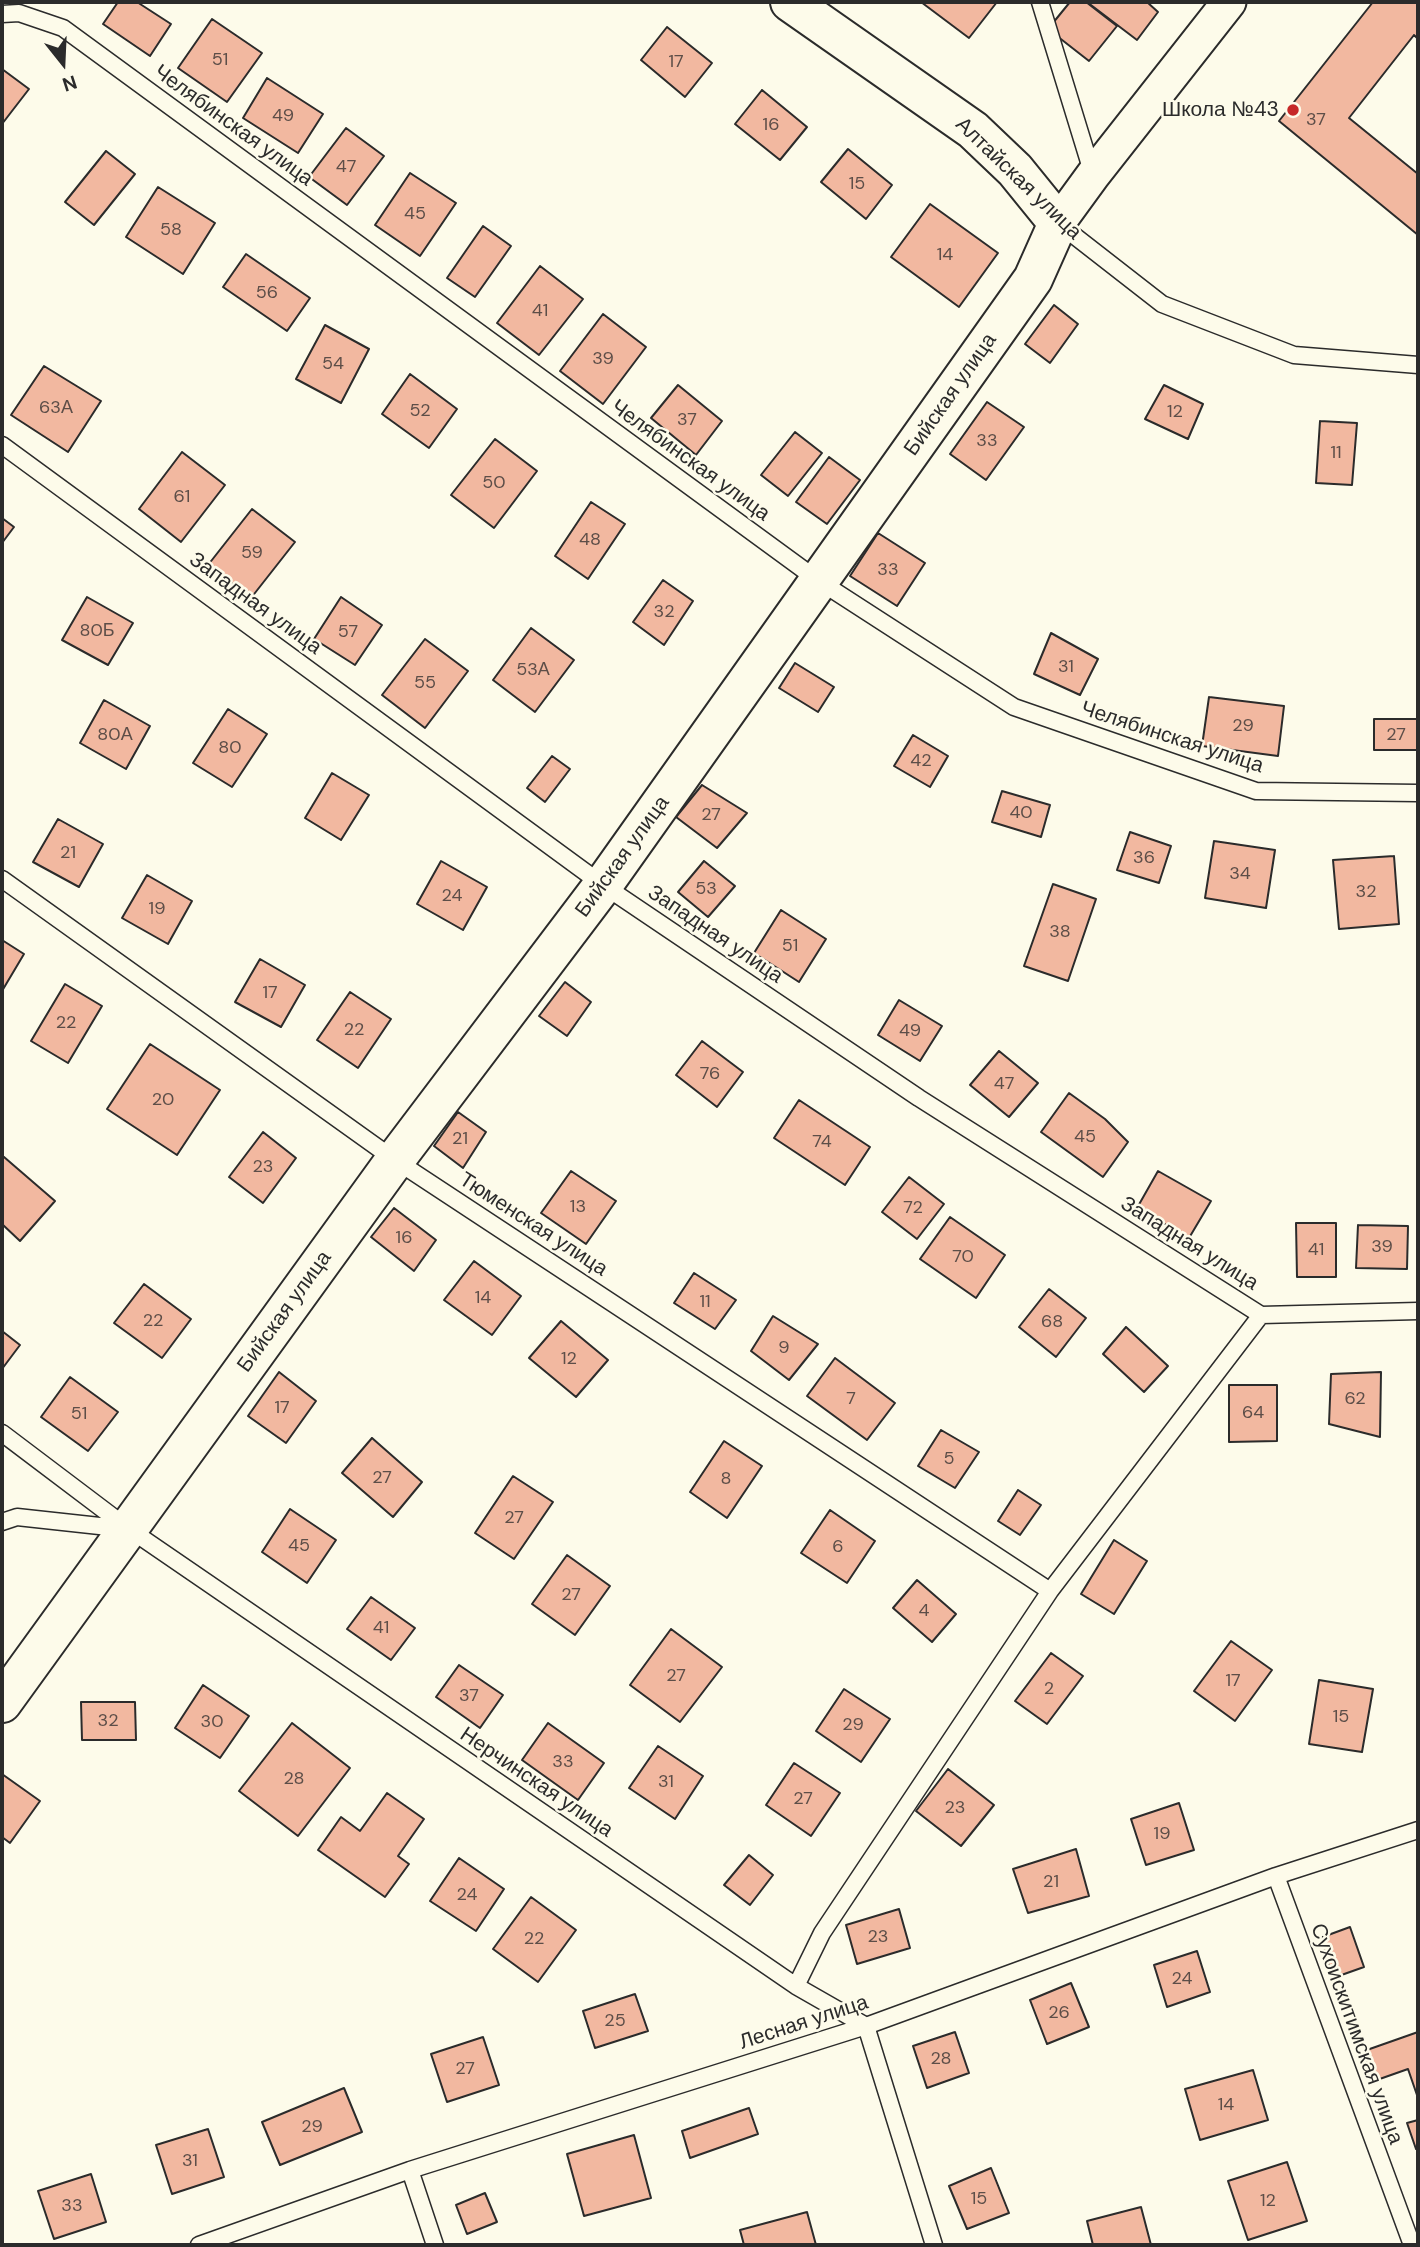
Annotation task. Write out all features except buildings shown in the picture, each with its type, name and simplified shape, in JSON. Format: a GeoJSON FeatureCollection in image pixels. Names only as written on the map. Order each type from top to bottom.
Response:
{"type":"FeatureCollection","features":[{"type":"Feature","properties":{"kind":"street","name":"Алтайская улица"},"geometry":{"type":"LineString","coordinates":[[790,2],[973,130],[1015,170],[1058,223]]}},
{"type":"Feature","properties":{"kind":"street","name":"Бийская улица"},"geometry":{"type":"LineString","coordinates":[[2,1703],[395,1160],[603,885],[1033,279],[1058,223],[1228,2]]}},
{"type":"Feature","properties":{"kind":"lane"},"geometry":{"type":"LineString","coordinates":[[1040,2],[1093,175]]}},
{"type":"Feature","properties":{"kind":"lane","name":"Челябинская улица"},"geometry":{"type":"LineString","coordinates":[[2,14],[19,13],[64,28],[819,582],[1014,706],[1256,791],[1418,793]]}},
{"type":"Feature","properties":{"kind":"lane","name":"Алтайская улица"},"geometry":{"type":"LineString","coordinates":[[1058,223],[1162,304],[1294,355],[1418,365]]}},
{"type":"Feature","properties":{"kind":"lane","name":"Западная улица"},"geometry":{"type":"LineString","coordinates":[[2,445],[603,885],[919,1098],[1261,1315],[1418,1311]]}},
{"type":"Feature","properties":{"kind":"lane","name":"Тюменская улица"},"geometry":{"type":"LineString","coordinates":[[2,879],[395,1160],[1051,1591]]}},
{"type":"Feature","properties":{"kind":"lane"},"geometry":{"type":"LineString","coordinates":[[796,1986],[822,1933],[1051,1591],[1261,1315]]}},
{"type":"Feature","properties":{"kind":"lane","name":"Нерчинская улица"},"geometry":{"type":"LineString","coordinates":[[2,1433],[129,1529],[796,1986],[866,2026]]}},
{"type":"Feature","properties":{"kind":"lane"},"geometry":{"type":"LineString","coordinates":[[2,1522],[17,1517],[129,1529]]}},
{"type":"Feature","properties":{"kind":"lane","name":"Лесная улица"},"geometry":{"type":"LineString","coordinates":[[199,2245],[410,2170],[866,2026],[1276,1877],[1418,1830]]}},
{"type":"Feature","properties":{"kind":"lane","name":"Сухоискитимская улица"},"geometry":{"type":"LineString","coordinates":[[1276,1877],[1412,2245]]}},
{"type":"Feature","properties":{"kind":"lane"},"geometry":{"type":"LineString","coordinates":[[866,2026],[934,2245]]}},
{"type":"Feature","properties":{"kind":"lane"},"geometry":{"type":"LineString","coordinates":[[410,2170],[435,2245]]}},
{"type":"Feature","properties":{"kind":"place","name":"Школа №43"},"geometry":{"type":"Point","coordinates":[1293,110]}}]}
